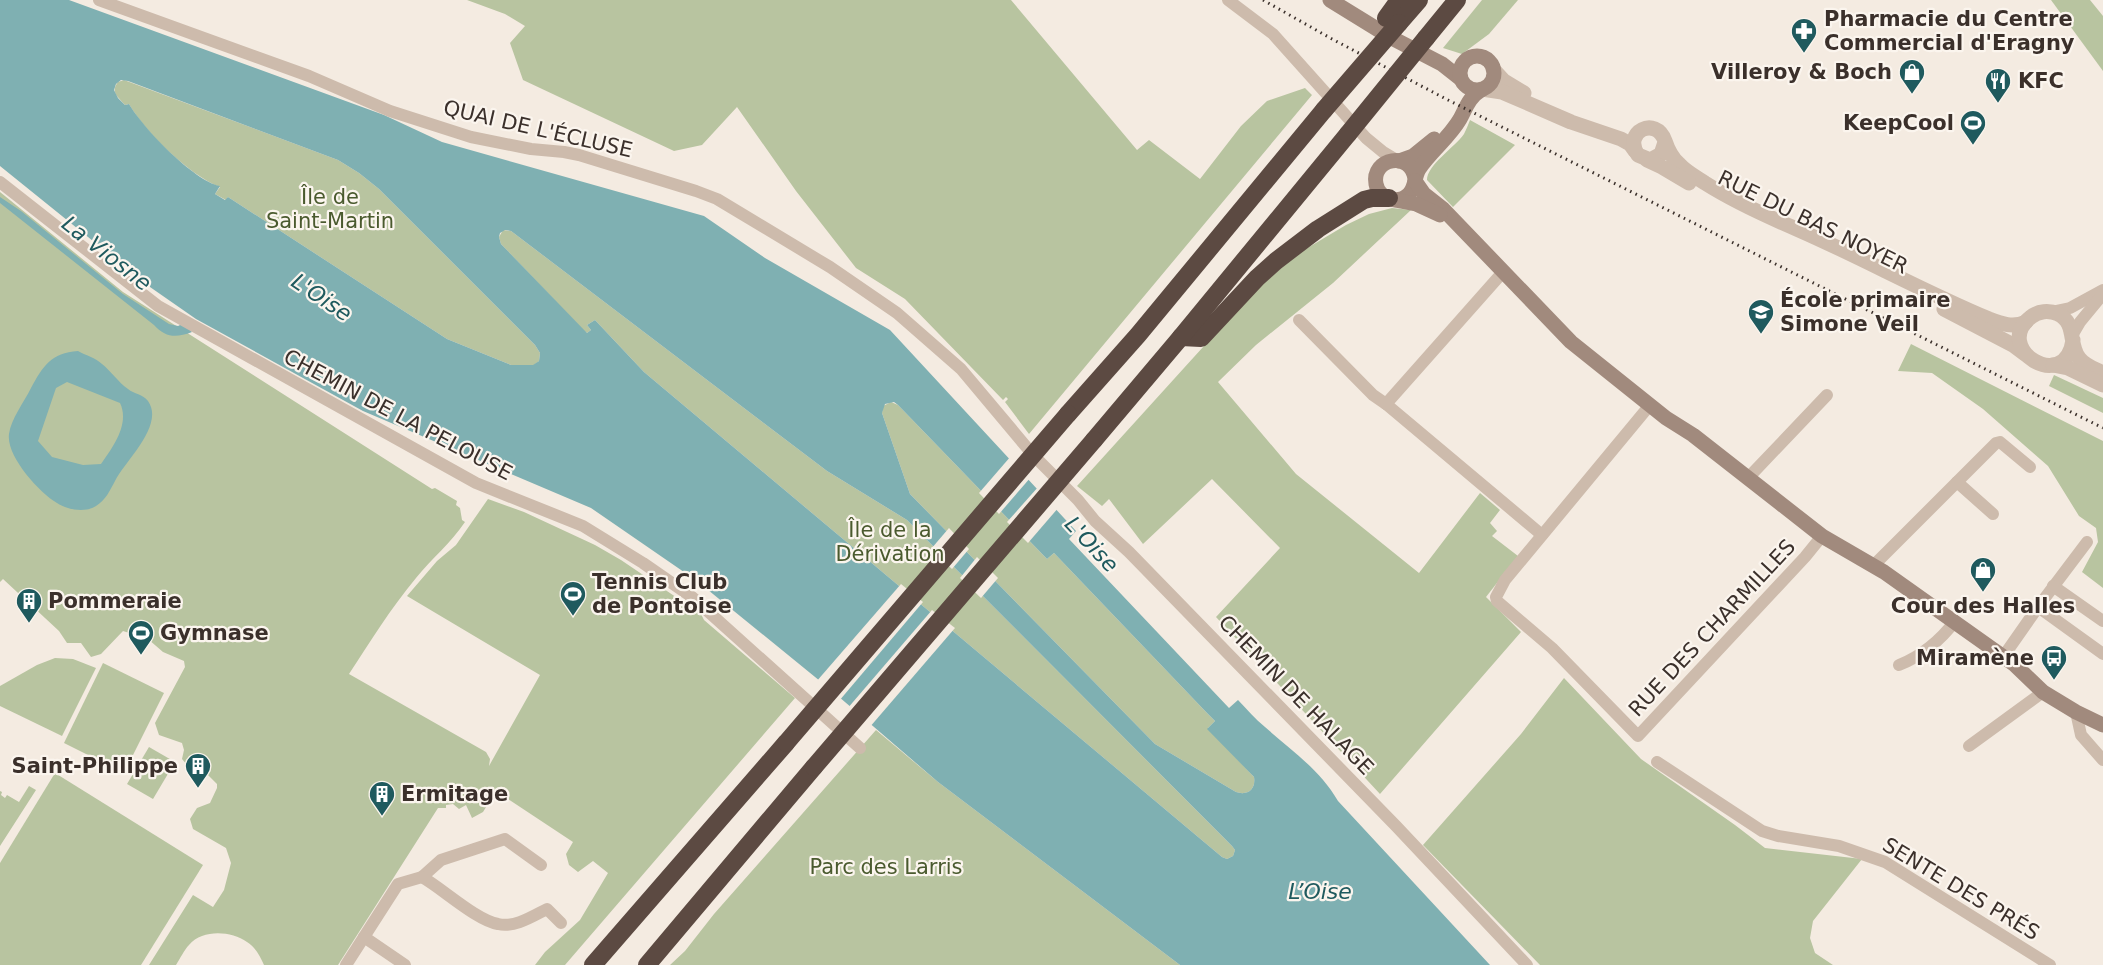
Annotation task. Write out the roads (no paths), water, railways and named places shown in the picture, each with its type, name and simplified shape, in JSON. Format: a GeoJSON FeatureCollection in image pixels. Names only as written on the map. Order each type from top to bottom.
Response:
{"type":"FeatureCollection","features":[{"type":"Feature","properties":{"kind":"highway"},"geometry":{"type":"LineString","coordinates":[[593,965],[1138,335],[1324,110],[1380,46],[1393,21],[1399,0]]}},
{"type":"Feature","properties":{"kind":"highway"},"geometry":{"type":"LineString","coordinates":[[1393,21],[1419,0]]}},
{"type":"Feature","properties":{"kind":"highway"},"geometry":{"type":"LineString","coordinates":[[647,965],[1181,338],[1424,45],[1457,0]]}},
{"type":"Feature","properties":{"kind":"highway"},"geometry":{"type":"LineString","coordinates":[[1181,338],[1201,338],[1257,278],[1318,229],[1364,200],[1391,199]]}},
{"type":"Feature","properties":{"kind":"main road"},"geometry":{"type":"LineString","coordinates":[[1330,0],[1390,38],[1424,45],[1456,59],[1478,56],[1485,58],[1491,63],[1493,69],[1491,82],[1472,96],[1459,120],[1421,167],[1409,194],[1402,198],[1391,199]]}},
{"type":"Feature","properties":{"kind":"main road"},"geometry":{"type":"LineString","coordinates":[[1424,45],[1470,88],[1482,89]]}},
{"type":"Feature","properties":{"kind":"main road"},"geometry":{"type":"LineString","coordinates":[[1456,224],[1423,207],[1391,199],[1378,190],[1376,180],[1382,165],[1390,161],[1409,158],[1418,153],[1446,126],[1460,98],[1461,66],[1470,57]]}},
{"type":"Feature","properties":{"kind":"main road"},"geometry":{"type":"LineString","coordinates":[[1398,161],[1410,167],[1424,194],[1439,205],[1571,342],[1666,418],[1693,435],[1822,536],[1874,565],[1954,621],[2015,665],[2043,692],[2103,725]]}},
{"type":"Feature","properties":{"kind":"street","name":"QUAI DE L'ÉCLUSE"},"geometry":{"type":"LineString","coordinates":[[99,0],[309,76],[390,111],[420,121],[471,137],[531,149],[564,152],[717,199],[830,267],[897,313],[960,369],[1034,456]]}},
{"type":"Feature","properties":{"kind":"street"},"geometry":{"type":"LineString","coordinates":[[1228,0],[1273,34],[1366,138],[1398,161]]}},
{"type":"Feature","properties":{"kind":"street"},"geometry":{"type":"LineString","coordinates":[[1493,69],[1506,82],[1564,113],[1621,131],[1649,128],[1657,130],[1663,135],[1665,142],[1664,150],[1659,156],[1641,155],[1634,140],[1642,130]]}},
{"type":"Feature","properties":{"kind":"street","name":"RUE DU BAS NOYER"},"geometry":{"type":"LineString","coordinates":[[1482,89],[1502,92],[1571,122],[1621,139],[1641,155],[1710,196],[1949,312],[2013,345],[2025,354]]}},
{"type":"Feature","properties":{"kind":"street"},"geometry":{"type":"LineString","coordinates":[[1366,138],[1375,166],[1376,180]]}},
{"type":"Feature","properties":{"kind":"street","name":"RUE DU BAS NOYER"},"geometry":{"type":"LineString","coordinates":[[1665,142],[1672,158],[1682,168],[1745,206],[1998,323],[2014,325],[2026,321]]}},
{"type":"Feature","properties":{"kind":"street","name":"CHEMIN DE LA PELOUSE"},"geometry":{"type":"LineString","coordinates":[[0,182],[158,306],[476,483],[583,526],[643,563],[692,597],[860,748]]}},
{"type":"Feature","properties":{"kind":"street"},"geometry":{"type":"LineString","coordinates":[[1386,404],[1503,272]]}},
{"type":"Feature","properties":{"kind":"street"},"geometry":{"type":"LineString","coordinates":[[2103,292],[2080,322],[2068,355],[2060,362],[2044,365],[2036,363],[2025,354],[2020,336],[2026,321],[2037,314],[2081,303],[2103,292]]}},
{"type":"Feature","properties":{"kind":"street"},"geometry":{"type":"LineString","coordinates":[[2051,312],[2065,320],[2073,337],[2076,353],[2082,361],[2103,373]]}},
{"type":"Feature","properties":{"kind":"street"},"geometry":{"type":"LineString","coordinates":[[1299,320],[1373,395],[1542,536]]}},
{"type":"Feature","properties":{"kind":"street"},"geometry":{"type":"LineString","coordinates":[[2053,364],[2063,366],[2103,384]]}},
{"type":"Feature","properties":{"kind":"street"},"geometry":{"type":"LineString","coordinates":[[1748,478],[1827,394]]}},
{"type":"Feature","properties":{"kind":"street","name":"RUE DES CHARMILLES"},"geometry":{"type":"LineString","coordinates":[[1650,405],[1497,592],[1497,601],[1552,648],[1638,736],[1809,553],[1822,536]]}},
{"type":"Feature","properties":{"kind":"street"},"geometry":{"type":"LineString","coordinates":[[1874,565],[1996,443],[2000,442],[2030,467]]}},
{"type":"Feature","properties":{"kind":"street","name":"CHEMIN DE HALAGE"},"geometry":{"type":"LineString","coordinates":[[1034,456],[1095,521],[1129,552],[1371,800],[1527,965]]}},
{"type":"Feature","properties":{"kind":"street"},"geometry":{"type":"LineString","coordinates":[[1957,482],[1993,513]]}},
{"type":"Feature","properties":{"kind":"street"},"geometry":{"type":"LineString","coordinates":[[2003,657],[2087,542]]}},
{"type":"Feature","properties":{"kind":"street"},"geometry":{"type":"LineString","coordinates":[[2054,586],[2103,621]]}},
{"type":"Feature","properties":{"kind":"street"},"geometry":{"type":"LineString","coordinates":[[2038,607],[2103,654]]}},
{"type":"Feature","properties":{"kind":"street"},"geometry":{"type":"LineString","coordinates":[[1899,665],[1914,660],[1948,630],[1954,621]]}},
{"type":"Feature","properties":{"kind":"street"},"geometry":{"type":"LineString","coordinates":[[1969,746],[2043,692]]}},
{"type":"Feature","properties":{"kind":"street"},"geometry":{"type":"LineString","coordinates":[[2076,712],[2081,735],[2103,760]]}},
{"type":"Feature","properties":{"kind":"street","name":"SENTE DES PRÉS"},"geometry":{"type":"LineString","coordinates":[[1657,762],[1762,831],[1778,836],[1839,846],[1885,862],[2050,965]]}},
{"type":"Feature","properties":{"kind":"street"},"geometry":{"type":"LineString","coordinates":[[346,965],[398,884],[422,877],[441,860],[505,839],[541,865]]}},
{"type":"Feature","properties":{"kind":"street"},"geometry":{"type":"LineString","coordinates":[[422,877],[480,916],[499,925],[523,922],[547,909],[561,923]]}},
{"type":"Feature","properties":{"kind":"street"},"geometry":{"type":"LineString","coordinates":[[364,937],[405,965]]}},
{"type":"Feature","properties":{"kind":"water"},"geometry":{"type":"Polygon","coordinates":[[[0,0],[69,0],[384,115],[442,142],[704,216],[765,258],[890,330],[1076,531],[1069,539],[1229,708],[1238,700],[1258,721],[1314,770],[1338,801],[1490,965],[1180,965],[938,782],[831,690],[697,581],[591,508],[363,411],[196,319],[150,287],[0,166],[0,0]],[[121,80],[116,84],[114,90],[118,98],[125,105],[129,104],[145,126],[183,164],[209,182],[220,186],[215,194],[225,200],[228,197],[447,339],[511,365],[533,365],[539,361],[540,353],[535,345],[379,189],[359,173],[338,160],[121,80]],[[505,230],[500,233],[501,244],[587,333],[591,330],[587,325],[595,320],[644,372],[1222,857],[1227,859],[1233,856],[1235,850],[1232,846],[907,520],[827,471],[511,231],[505,230]],[[894,402],[885,404],[882,413],[910,494],[1155,744],[1236,792],[1244,793],[1250,790],[1254,785],[1254,777],[1207,729],[1215,721],[1054,553],[1047,559],[898,405],[894,402]]]}},
{"type":"Feature","properties":{"kind":"water"},"geometry":{"type":"Polygon","coordinates":[[[0,197],[21,211],[123,294],[169,324],[178,326],[184,323],[192,332],[176,336],[167,335],[0,203],[0,197]]]}},
{"type":"Feature","properties":{"kind":"water"},"geometry":{"type":"Polygon","coordinates":[[[78,351],[100,362],[130,391],[146,399],[152,411],[148,432],[105,498],[92,508],[76,510],[57,503],[33,482],[18,463],[9,443],[12,422],[40,373],[54,358],[78,351]],[[67,382],[56,388],[38,441],[52,457],[83,465],[101,464],[115,443],[122,427],[123,411],[120,403],[67,382]]]}},
{"type":"Feature","properties":{"kind":"railway"},"geometry":{"type":"LineString","coordinates":[[1263,0],[1448,100],[2103,428]]}},
{"type":"Feature","properties":{"kind":"place","name":"Pharmacie du Centre Commercial d'Eragny"},"geometry":{"type":"Point","coordinates":[1804,54]}},
{"type":"Feature","properties":{"kind":"place","name":"Villeroy & Boch"},"geometry":{"type":"Point","coordinates":[1912,95]}},
{"type":"Feature","properties":{"kind":"place","name":"KFC"},"geometry":{"type":"Point","coordinates":[1998,104]}},
{"type":"Feature","properties":{"kind":"place","name":"KeepCool"},"geometry":{"type":"Point","coordinates":[1973,146]}},
{"type":"Feature","properties":{"kind":"place","name":"École primaire Simone Veil"},"geometry":{"type":"Point","coordinates":[1761,335]}},
{"type":"Feature","properties":{"kind":"place","name":"Cour des Halles"},"geometry":{"type":"Point","coordinates":[1983,593]}},
{"type":"Feature","properties":{"kind":"place","name":"Tennis Club de Pontoise"},"geometry":{"type":"Point","coordinates":[573,617]}},
{"type":"Feature","properties":{"kind":"place","name":"Pommeraie"},"geometry":{"type":"Point","coordinates":[29,624]}},
{"type":"Feature","properties":{"kind":"place","name":"Gymnase"},"geometry":{"type":"Point","coordinates":[141,656]}},
{"type":"Feature","properties":{"kind":"place","name":"Miramène"},"geometry":{"type":"Point","coordinates":[2054,681]}},
{"type":"Feature","properties":{"kind":"place","name":"Saint-Philippe"},"geometry":{"type":"Point","coordinates":[198,789]}},
{"type":"Feature","properties":{"kind":"place","name":"Ermitage"},"geometry":{"type":"Point","coordinates":[382,817]}},
{"type":"Feature","properties":{"kind":"park label","name":"Île de Saint-Martin"},"geometry":{"type":"Point","coordinates":[330,209]}},
{"type":"Feature","properties":{"kind":"park label","name":"Île de la Dérivation"},"geometry":{"type":"Point","coordinates":[890,542]}},
{"type":"Feature","properties":{"kind":"park label","name":"Parc des Larris"},"geometry":{"type":"Point","coordinates":[886,867]}},
{"type":"Feature","properties":{"kind":"water label","name":"La Viosne"},"geometry":{"type":"Point","coordinates":[107,253]}},
{"type":"Feature","properties":{"kind":"water label","name":"L'Oise"},"geometry":{"type":"Point","coordinates":[322,297]}},
{"type":"Feature","properties":{"kind":"water label","name":"L'Oise"},"geometry":{"type":"Point","coordinates":[1092,544]}},
{"type":"Feature","properties":{"kind":"water label","name":"L’Oise"},"geometry":{"type":"Point","coordinates":[1320,891]}}]}
